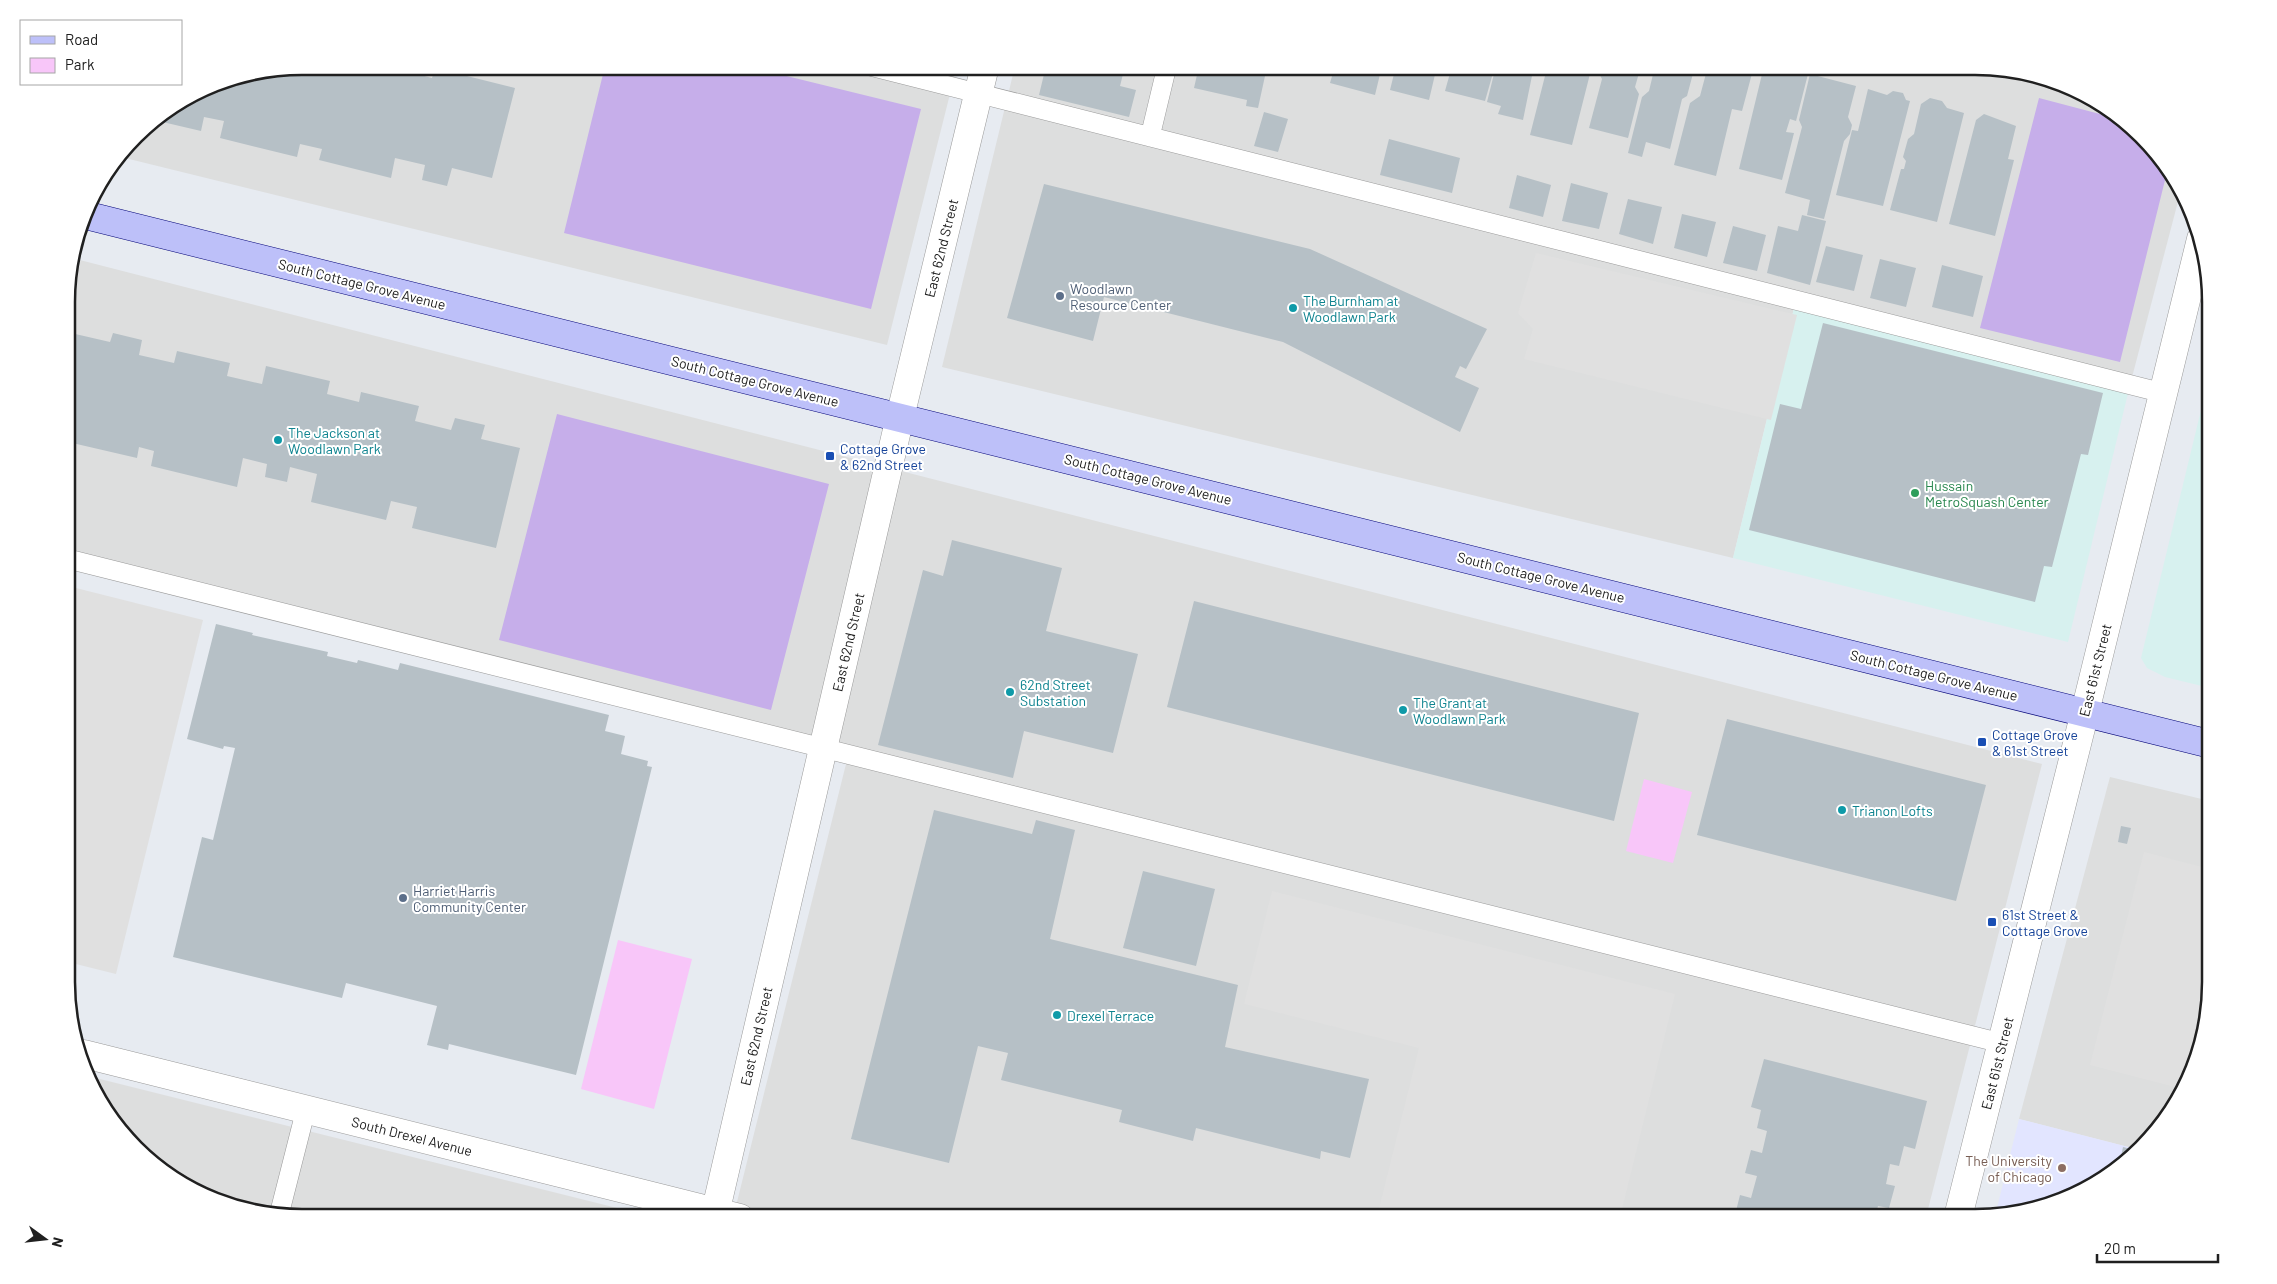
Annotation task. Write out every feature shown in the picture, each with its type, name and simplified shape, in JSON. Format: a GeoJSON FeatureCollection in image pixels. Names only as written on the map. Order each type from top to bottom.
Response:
{"type":"FeatureCollection","features":[{"type":"Feature","properties":{"kind":"main road","name":"South Cottage Grove Avenue"},"geometry":{"type":"LineString","coordinates":[[91,217],[2202,742]]}},
{"type":"Feature","properties":{"kind":"street","name":"East 62nd Street"},"geometry":{"type":"LineString","coordinates":[[724,1209],[823,749],[900,417],[983,75]]}},
{"type":"Feature","properties":{"kind":"street","name":"East 61st Street"},"geometry":{"type":"LineString","coordinates":[[1960,1209],[2197,255]]}},
{"type":"Feature","properties":{"kind":"street","name":"South Drexel Avenue"},"geometry":{"type":"LineString","coordinates":[[87,1055],[696,1209]]}},
{"type":"Feature","properties":{"kind":"lane"},"geometry":{"type":"LineString","coordinates":[[906,75],[2163,393]]}},
{"type":"Feature","properties":{"kind":"lane"},"geometry":{"type":"LineString","coordinates":[[1150,137],[1165,75]]}},
{"type":"Feature","properties":{"kind":"lane"},"geometry":{"type":"LineString","coordinates":[[75,561],[2001,1043]]}},
{"type":"Feature","properties":{"kind":"lane"},"geometry":{"type":"LineString","coordinates":[[281,1208],[306,1109]]}},
{"type":"Feature","properties":{"kind":"shaded area"},"geometry":{"type":"Polygon","coordinates":[[[287,75],[955,75],[887,345],[126,158],[152,131],[176,113],[201,98],[243,83],[287,75]]]}},
{"type":"Feature","properties":{"kind":"shaded area"},"geometry":{"type":"Polygon","coordinates":[[[603,75],[783,75],[921,109],[871,309],[564,233],[603,75]]]}},
{"type":"Feature","properties":{"kind":"shaded area"},"geometry":{"type":"Polygon","coordinates":[[[1013,75],[1990,75],[2019,79],[2048,87],[2089,105],[2136,141],[2164,176],[2178,200],[2130,385],[1796,300],[1733,558],[942,367],[1013,75]]]}},
{"type":"Feature","properties":{"kind":"shaded area"},"geometry":{"type":"Polygon","coordinates":[[[2039,98],[2104,115],[2136,141],[2165,178],[2120,362],[1980,328],[2039,98]]]}},
{"type":"Feature","properties":{"kind":"shaded area"},"geometry":{"type":"Polygon","coordinates":[[[1536,253],[1797,315],[1771,420],[1524,359],[1533,329],[1518,313],[1536,253]]]}},
{"type":"Feature","properties":{"kind":"shaded area"},"geometry":{"type":"Polygon","coordinates":[[[79,260],[2042,764],[1928,1209],[735,1209],[848,756],[75,561],[75,287],[79,260]]]}},
{"type":"Feature","properties":{"kind":"shaded area","name":"Hussain MetroSquash Center"},"geometry":{"type":"Polygon","coordinates":[[[1796,300],[2130,385],[2068,642],[1733,558],[1796,300]]]}},
{"type":"Feature","properties":{"kind":"shaded area"},"geometry":{"type":"Polygon","coordinates":[[[2202,406],[2202,686],[2165,677],[2147,668],[2141,658],[2202,406]]]}},
{"type":"Feature","properties":{"kind":"shaded area"},"geometry":{"type":"Polygon","coordinates":[[[557,414],[829,484],[771,710],[499,640],[557,414]]]}},
{"type":"Feature","properties":{"kind":"shaded area"},"geometry":{"type":"Polygon","coordinates":[[[75,588],[203,620],[116,974],[75,964],[75,588]]]}},
{"type":"Feature","properties":{"kind":"shaded area"},"geometry":{"type":"Polygon","coordinates":[[[2110,777],[2202,799],[2202,997],[2198,1026],[2190,1055],[2172,1096],[2146,1132],[2131,1148],[2019,1119],[2110,777]]]}},
{"type":"Feature","properties":{"kind":"shaded area"},"geometry":{"type":"Polygon","coordinates":[[[2144,852],[2202,867],[2202,997],[2194,1041],[2177,1087],[2090,1065],[2144,852]]]}},
{"type":"Feature","properties":{"kind":"shaded area"},"geometry":{"type":"Polygon","coordinates":[[[1272,891],[1675,994],[1622,1209],[1379,1209],[1419,1048],[1244,1004],[1272,891]]]}},
{"type":"Feature","properties":{"kind":"shaded area"},"geometry":{"type":"Polygon","coordinates":[[[96,1078],[621,1209],[287,1209],[258,1205],[229,1197],[201,1186],[176,1171],[152,1153],[131,1132],[113,1108],[96,1078]]]}},
{"type":"Feature","properties":{"kind":"shaded area","name":"The University of Chicago"},"geometry":{"type":"Polygon","coordinates":[[[2019,1119],[2131,1148],[2101,1171],[2076,1186],[2034,1201],[1997,1208],[2019,1119]]]}},
{"type":"Feature","properties":{"kind":"green space"},"geometry":{"type":"Polygon","coordinates":[[[1644,779],[1692,792],[1673,863],[1626,851],[1644,779]]]}},
{"type":"Feature","properties":{"kind":"green space"},"geometry":{"type":"Polygon","coordinates":[[[618,940],[692,959],[654,1109],[581,1089],[618,940]]]}},
{"type":"Feature","properties":{"kind":"building"},"geometry":{"type":"Polygon","coordinates":[[[287,75],[421,75],[432,78],[433,75],[463,75],[515,88],[492,178],[452,168],[447,186],[422,180],[425,165],[395,158],[391,178],[319,160],[322,149],[300,144],[297,157],[220,138],[224,121],[204,117],[201,131],[164,122],[188,105],[215,92],[258,79],[272,77],[287,75]]]}},
{"type":"Feature","properties":{"kind":"building"},"geometry":{"type":"Polygon","coordinates":[[[1044,75],[1123,75],[1120,86],[1136,90],[1129,117],[1039,95],[1044,75]]]}},
{"type":"Feature","properties":{"kind":"building"},"geometry":{"type":"Polygon","coordinates":[[[1197,75],[1271,75],[1265,76],[1258,108],[1246,106],[1247,100],[1194,88],[1197,75]]]}},
{"type":"Feature","properties":{"kind":"building"},"geometry":{"type":"Polygon","coordinates":[[[1332,75],[1380,75],[1375,95],[1330,83],[1332,75]]]}},
{"type":"Feature","properties":{"kind":"building"},"geometry":{"type":"Polygon","coordinates":[[[1394,75],[1435,75],[1429,100],[1390,90],[1394,75]]]}},
{"type":"Feature","properties":{"kind":"building"},"geometry":{"type":"Polygon","coordinates":[[[1449,75],[1492,75],[1485,101],[1445,91],[1449,75]]]}},
{"type":"Feature","properties":{"kind":"building"},"geometry":{"type":"Polygon","coordinates":[[[1494,75],[1532,75],[1523,120],[1498,114],[1501,106],[1487,102],[1494,75]]]}},
{"type":"Feature","properties":{"kind":"building"},"geometry":{"type":"Polygon","coordinates":[[[1590,75],[1572,145],[1530,135],[1545,76],[1590,75]]]}},
{"type":"Feature","properties":{"kind":"building"},"geometry":{"type":"Polygon","coordinates":[[[1600,75],[1638,75],[1635,87],[1639,94],[1628,138],[1589,128],[1602,79],[1600,75]]]}},
{"type":"Feature","properties":{"kind":"building"},"geometry":{"type":"Polygon","coordinates":[[[1653,75],[1693,75],[1687,96],[1682,99],[1670,149],[1646,142],[1642,157],[1628,153],[1642,97],[1649,91],[1653,75]]]}},
{"type":"Feature","properties":{"kind":"building"},"geometry":{"type":"Polygon","coordinates":[[[1706,75],[1752,75],[1742,111],[1732,109],[1716,176],[1674,165],[1690,103],[1700,96],[1706,75]]]}},
{"type":"Feature","properties":{"kind":"building"},"geometry":{"type":"Polygon","coordinates":[[[1762,75],[1808,75],[1796,121],[1790,119],[1786,132],[1794,133],[1782,180],[1739,169],[1762,75]]]}},
{"type":"Feature","properties":{"kind":"building"},"geometry":{"type":"Polygon","coordinates":[[[1810,75],[1856,86],[1848,117],[1852,125],[1850,134],[1844,141],[1824,219],[1807,215],[1810,200],[1785,193],[1802,127],[1799,120],[1810,75]]]}},
{"type":"Feature","properties":{"kind":"building"},"geometry":{"type":"Polygon","coordinates":[[[1868,89],[1887,95],[1893,91],[1903,93],[1906,100],[1910,101],[1883,206],[1836,195],[1852,130],[1858,131],[1868,89]]]}},
{"type":"Feature","properties":{"kind":"building"},"geometry":{"type":"Polygon","coordinates":[[[1930,98],[1942,101],[1947,108],[1964,113],[1937,222],[1890,210],[1901,169],[1904,169],[1906,161],[1903,157],[1908,139],[1914,134],[1921,104],[1930,98]]]}},
{"type":"Feature","properties":{"kind":"building"},"geometry":{"type":"Polygon","coordinates":[[[1264,112],[1288,119],[1278,152],[1254,146],[1264,112]]]}},
{"type":"Feature","properties":{"kind":"building"},"geometry":{"type":"Polygon","coordinates":[[[1984,114],[2016,126],[2008,159],[2014,160],[1995,236],[1949,224],[1976,120],[1984,114]]]}},
{"type":"Feature","properties":{"kind":"building"},"geometry":{"type":"Polygon","coordinates":[[[1389,139],[1460,158],[1452,193],[1380,175],[1389,139]]]}},
{"type":"Feature","properties":{"kind":"building"},"geometry":{"type":"Polygon","coordinates":[[[1517,175],[1551,185],[1543,217],[1509,208],[1517,175]]]}},
{"type":"Feature","properties":{"kind":"building"},"geometry":{"type":"Polygon","coordinates":[[[1571,183],[1608,193],[1599,229],[1562,221],[1571,183]]]}},
{"type":"Feature","properties":{"kind":"building","name":"The Burnham at Woodlawn Park"},"geometry":{"type":"Polygon","coordinates":[[[1044,184],[1310,249],[1487,329],[1466,369],[1460,366],[1455,377],[1479,388],[1460,432],[1283,342],[1104,297],[1093,341],[1007,318],[1044,184]]]}},
{"type":"Feature","properties":{"kind":"building"},"geometry":{"type":"Polygon","coordinates":[[[1628,199],[1662,207],[1653,244],[1619,234],[1628,199]]]}},
{"type":"Feature","properties":{"kind":"building"},"geometry":{"type":"Polygon","coordinates":[[[1682,214],[1716,222],[1707,257],[1674,248],[1682,214]]]}},
{"type":"Feature","properties":{"kind":"building"},"geometry":{"type":"Polygon","coordinates":[[[1802,215],[1826,221],[1810,285],[1767,273],[1778,226],[1798,231],[1802,215]]]}},
{"type":"Feature","properties":{"kind":"building"},"geometry":{"type":"Polygon","coordinates":[[[1733,226],[1766,235],[1757,271],[1723,263],[1733,226]]]}},
{"type":"Feature","properties":{"kind":"building"},"geometry":{"type":"Polygon","coordinates":[[[1826,246],[1863,255],[1854,291],[1816,282],[1826,246]]]}},
{"type":"Feature","properties":{"kind":"building"},"geometry":{"type":"Polygon","coordinates":[[[1880,259],[1916,268],[1906,307],[1870,298],[1880,259]]]}},
{"type":"Feature","properties":{"kind":"building"},"geometry":{"type":"Polygon","coordinates":[[[1942,265],[1983,276],[1973,317],[1932,307],[1942,265]]]}},
{"type":"Feature","properties":{"kind":"building","name":"Hussain MetroSquash Center"},"geometry":{"type":"Polygon","coordinates":[[[1823,323],[2103,393],[2088,455],[2081,454],[2052,567],[2044,566],[2035,602],[1749,530],[1780,404],[1801,409],[1823,323]]]}},
{"type":"Feature","properties":{"kind":"building","name":"The Jackson at Woodlawn Park"},"geometry":{"type":"Polygon","coordinates":[[[113,333],[142,340],[139,355],[174,363],[177,351],[230,363],[227,376],[262,384],[266,366],[330,381],[327,394],[359,402],[361,392],[419,406],[415,421],[451,430],[455,418],[485,425],[481,439],[520,448],[496,548],[412,528],[417,507],[391,501],[386,520],[311,502],[317,474],[290,467],[287,482],[265,477],[267,464],[243,458],[237,487],[151,466],[154,451],[139,447],[137,458],[75,444],[75,334],[110,342],[113,333]]]}},
{"type":"Feature","properties":{"kind":"building","name":"62nd Street Substation"},"geometry":{"type":"Polygon","coordinates":[[[952,540],[1062,568],[1046,631],[1138,654],[1113,753],[1024,731],[1013,778],[878,745],[923,570],[943,576],[952,540]]]}},
{"type":"Feature","properties":{"kind":"building","name":"The Grant at Woodlawn Park"},"geometry":{"type":"Polygon","coordinates":[[[1194,601],[1639,713],[1614,821],[1167,707],[1194,601]]]}},
{"type":"Feature","properties":{"kind":"building","name":"Harriet Harris Community Center"},"geometry":{"type":"Polygon","coordinates":[[[216,624],[253,633],[252,635],[328,652],[327,656],[357,663],[358,660],[398,670],[400,663],[609,715],[605,731],[625,736],[621,754],[648,761],[647,766],[652,767],[576,1075],[449,1044],[448,1050],[427,1045],[437,1006],[346,983],[342,998],[173,957],[202,837],[213,840],[235,748],[224,746],[223,749],[187,739],[216,624]]]}},
{"type":"Feature","properties":{"kind":"building","name":"Trianon Lofts"},"geometry":{"type":"Polygon","coordinates":[[[1727,719],[1986,785],[1956,901],[1697,835],[1727,719]]]}},
{"type":"Feature","properties":{"kind":"building","name":"Drexel Terrace"},"geometry":{"type":"Polygon","coordinates":[[[934,810],[1032,834],[1036,820],[1075,830],[1050,939],[1238,985],[1225,1047],[1369,1079],[1350,1158],[1321,1151],[1320,1159],[1196,1128],[1193,1141],[1119,1122],[1122,1110],[1001,1080],[1008,1053],[978,1046],[949,1163],[851,1139],[934,810]]]}},
{"type":"Feature","properties":{"kind":"building"},"geometry":{"type":"Polygon","coordinates":[[[2121,826],[2131,828],[2127,844],[2118,842],[2121,826]]]}},
{"type":"Feature","properties":{"kind":"building"},"geometry":{"type":"Polygon","coordinates":[[[1143,871],[1215,889],[1196,966],[1123,948],[1143,871]]]}},
{"type":"Feature","properties":{"kind":"building"},"geometry":{"type":"Polygon","coordinates":[[[1764,1059],[1927,1101],[1915,1149],[1904,1146],[1899,1166],[1890,1164],[1886,1184],[1895,1186],[1889,1208],[1878,1206],[1877,1209],[1736,1209],[1740,1195],[1751,1198],[1757,1176],[1745,1173],[1751,1150],[1762,1153],[1767,1131],[1757,1128],[1761,1110],[1751,1107],[1764,1059]]]}},
{"type":"Feature","properties":{"kind":"building"},"geometry":{"type":"Polygon","coordinates":[[[2123,1147],[2130,1149],[2125,1153],[2121,1156],[2123,1147]]]}},
{"type":"Feature","properties":{"kind":"place","name":"Woodlawn Resource Center"},"geometry":{"type":"Point","coordinates":[1060,296]}},
{"type":"Feature","properties":{"kind":"place","name":"The Burnham at Woodlawn Park"},"geometry":{"type":"Point","coordinates":[1293,308]}},
{"type":"Feature","properties":{"kind":"place","name":"The Jackson at Woodlawn Park"},"geometry":{"type":"Point","coordinates":[278,440]}},
{"type":"Feature","properties":{"kind":"place","name":"Cottage Grove & 62nd Street"},"geometry":{"type":"Point","coordinates":[830,456]}},
{"type":"Feature","properties":{"kind":"place","name":"Hussain MetroSquash Center"},"geometry":{"type":"Point","coordinates":[1915,493]}},
{"type":"Feature","properties":{"kind":"place","name":"62nd Street Substation"},"geometry":{"type":"Point","coordinates":[1010,692]}},
{"type":"Feature","properties":{"kind":"place","name":"The Grant at Woodlawn Park"},"geometry":{"type":"Point","coordinates":[1403,710]}},
{"type":"Feature","properties":{"kind":"place","name":"Cottage Grove & 61st Street"},"geometry":{"type":"Point","coordinates":[1982,742]}},
{"type":"Feature","properties":{"kind":"place","name":"Trianon Lofts"},"geometry":{"type":"Point","coordinates":[1842,810]}},
{"type":"Feature","properties":{"kind":"place","name":"Harriet Harris Community Center"},"geometry":{"type":"Point","coordinates":[403,898]}},
{"type":"Feature","properties":{"kind":"place","name":"61st Street & Cottage Grove"},"geometry":{"type":"Point","coordinates":[1992,922]}},
{"type":"Feature","properties":{"kind":"place","name":"Drexel Terrace"},"geometry":{"type":"Point","coordinates":[1057,1015]}},
{"type":"Feature","properties":{"kind":"place","name":"The University of Chicago"},"geometry":{"type":"Point","coordinates":[2062,1168]}}]}
